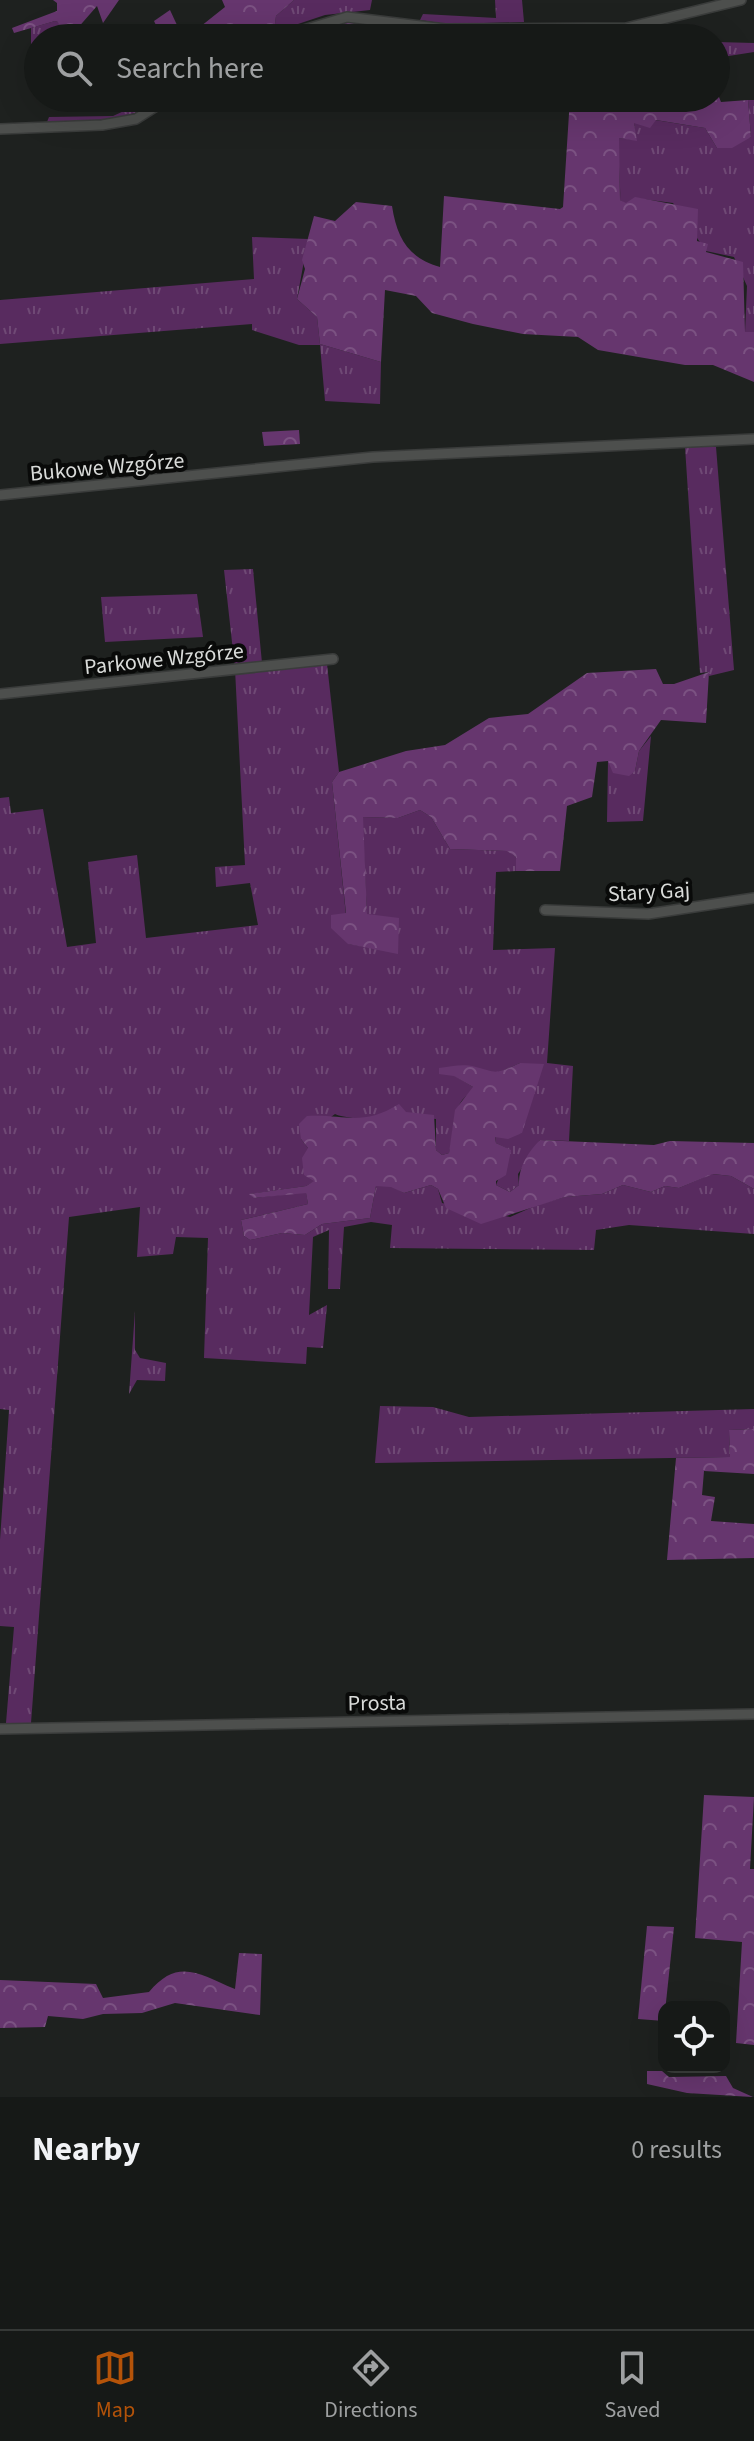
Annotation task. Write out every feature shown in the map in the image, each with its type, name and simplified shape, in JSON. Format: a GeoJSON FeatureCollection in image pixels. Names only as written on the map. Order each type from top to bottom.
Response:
{"type":"FeatureCollection","features":[{"type":"Feature","properties":{"kind":"street"},"geometry":{"type":"LineString","coordinates":[[646,24],[741,0]]}},
{"type":"Feature","properties":{"kind":"street"},"geometry":{"type":"LineString","coordinates":[[324,24],[347,17],[404,24]]}},
{"type":"Feature","properties":{"kind":"street"},"geometry":{"type":"LineString","coordinates":[[0,129],[113,123],[136,119],[147,112]]}},
{"type":"Feature","properties":{"kind":"street","name":"Bukowe Wzgórze"},"geometry":{"type":"LineString","coordinates":[[0,495],[373,457],[754,439]]}},
{"type":"Feature","properties":{"kind":"street","name":"Parkowe Wzgórze"},"geometry":{"type":"LineString","coordinates":[[0,694],[333,659]]}},
{"type":"Feature","properties":{"kind":"street","name":"Stary Gaj"},"geometry":{"type":"LineString","coordinates":[[545,910],[648,914],[754,898]]}},
{"type":"Feature","properties":{"kind":"street","name":"Prosta"},"geometry":{"type":"LineString","coordinates":[[0,1729],[754,1714]]}},
{"type":"Feature","properties":{"kind":"green space"},"geometry":{"type":"Polygon","coordinates":[[[53,0],[119,0],[103,23],[97,6],[81,24],[58,24],[55,21],[24,24],[24,30],[14,33],[12,28],[57,11],[57,3],[53,0]]]}},
{"type":"Feature","properties":{"kind":"green space"},"geometry":{"type":"Polygon","coordinates":[[[222,0],[294,0],[276,16],[275,24],[204,24],[225,7],[222,0]]]}},
{"type":"Feature","properties":{"kind":"green space"},"geometry":{"type":"Polygon","coordinates":[[[294,0],[372,0],[370,10],[325,15],[298,24],[275,24],[276,16],[294,0]]]}},
{"type":"Feature","properties":{"kind":"green space"},"geometry":{"type":"Polygon","coordinates":[[[495,0],[522,0],[524,22],[447,24],[420,20],[423,14],[496,18],[495,0]]]}},
{"type":"Feature","properties":{"kind":"green space"},"geometry":{"type":"Polygon","coordinates":[[[170,10],[176,24],[155,24],[154,21],[170,10]]]}},
{"type":"Feature","properties":{"kind":"green space"},"geometry":{"type":"Polygon","coordinates":[[[349,21],[372,24],[338,24],[349,21]]]}},
{"type":"Feature","properties":{"kind":"green space"},"geometry":{"type":"Polygon","coordinates":[[[730,42],[754,43],[754,52],[730,56],[730,42]]]}},
{"type":"Feature","properties":{"kind":"green space"},"geometry":{"type":"Polygon","coordinates":[[[748,100],[754,100],[754,332],[745,332],[747,286],[734,257],[706,251],[673,203],[635,198],[626,204],[620,200],[618,153],[619,138],[636,140],[634,123],[655,120],[705,128],[717,148],[751,137],[748,100]]]}},
{"type":"Feature","properties":{"kind":"green space"},"geometry":{"type":"Polygon","coordinates":[[[748,100],[751,137],[732,148],[717,148],[705,128],[656,120],[650,128],[634,123],[637,141],[619,138],[620,200],[626,203],[635,197],[698,209],[697,241],[708,244],[706,252],[743,262],[745,332],[754,332],[754,382],[713,365],[685,365],[598,350],[578,337],[523,334],[473,324],[432,313],[416,296],[385,290],[381,362],[320,344],[317,317],[297,299],[305,269],[302,260],[314,216],[335,221],[356,202],[392,206],[397,228],[406,245],[420,258],[440,267],[444,196],[563,207],[569,112],[730,112],[730,101],[748,100]]]}},
{"type":"Feature","properties":{"kind":"green space"},"geometry":{"type":"Polygon","coordinates":[[[122,112],[137,112],[118,119],[47,122],[49,117],[113,116],[122,112]]]}},
{"type":"Feature","properties":{"kind":"green space"},"geometry":{"type":"Polygon","coordinates":[[[252,237],[308,239],[297,299],[317,317],[320,344],[381,362],[380,404],[325,401],[320,345],[299,345],[252,330],[252,324],[0,344],[0,300],[254,279],[252,237]]]}},
{"type":"Feature","properties":{"kind":"green space"},"geometry":{"type":"Polygon","coordinates":[[[299,430],[300,444],[264,446],[262,432],[299,430]]]}},
{"type":"Feature","properties":{"kind":"green space"},"geometry":{"type":"Polygon","coordinates":[[[685,447],[716,447],[734,670],[709,676],[709,672],[700,673],[685,447]]]}},
{"type":"Feature","properties":{"kind":"green space"},"geometry":{"type":"Polygon","coordinates":[[[253,569],[262,663],[326,655],[339,772],[332,782],[349,944],[398,953],[367,914],[362,817],[398,818],[420,810],[431,817],[450,849],[508,851],[516,857],[516,871],[496,872],[493,950],[555,948],[547,1063],[573,1066],[569,1141],[540,1140],[518,1174],[519,1185],[510,1192],[496,1185],[510,1150],[496,1143],[495,1136],[522,1133],[520,1063],[498,1073],[455,1076],[473,1087],[473,1091],[460,1103],[449,1153],[442,1155],[436,1150],[436,1119],[368,1119],[335,1114],[301,1139],[308,1148],[315,1181],[306,1186],[250,1194],[253,1198],[306,1192],[308,1204],[241,1220],[244,1236],[250,1240],[282,1233],[305,1235],[322,1224],[370,1218],[376,1186],[391,1186],[404,1193],[431,1185],[438,1189],[442,1203],[510,1217],[565,1197],[602,1194],[623,1185],[651,1192],[665,1186],[679,1188],[712,1174],[731,1176],[754,1189],[754,1234],[629,1225],[596,1230],[594,1250],[390,1248],[392,1225],[371,1222],[344,1227],[340,1289],[328,1289],[329,1230],[313,1237],[309,1315],[327,1305],[323,1348],[307,1347],[306,1364],[204,1358],[208,1238],[176,1237],[173,1254],[137,1257],[140,1207],[69,1217],[31,1723],[6,1723],[14,1627],[0,1626],[0,1540],[9,1410],[0,1409],[0,798],[9,797],[11,813],[43,809],[67,947],[96,943],[88,862],[137,855],[146,938],[258,925],[250,883],[216,887],[215,867],[245,865],[235,669],[224,570],[253,569]]]}},
{"type":"Feature","properties":{"kind":"green space"},"geometry":{"type":"Polygon","coordinates":[[[197,594],[203,637],[105,642],[101,597],[197,594]]]}},
{"type":"Feature","properties":{"kind":"green space"},"geometry":{"type":"Polygon","coordinates":[[[656,669],[663,684],[674,684],[709,672],[706,723],[661,720],[639,751],[635,771],[629,776],[613,773],[608,761],[597,762],[592,797],[567,806],[560,871],[516,871],[516,857],[507,851],[450,849],[431,817],[420,810],[398,818],[363,817],[367,914],[399,918],[398,954],[348,944],[331,928],[331,915],[346,913],[332,782],[339,772],[406,751],[445,745],[489,718],[528,714],[587,673],[656,669]]]}},
{"type":"Feature","properties":{"kind":"green space"},"geometry":{"type":"Polygon","coordinates":[[[651,736],[643,821],[607,822],[608,761],[635,771],[639,751],[651,736]]]}},
{"type":"Feature","properties":{"kind":"green space"},"geometry":{"type":"Polygon","coordinates":[[[520,1063],[544,1064],[522,1133],[508,1139],[495,1137],[496,1143],[511,1150],[506,1175],[496,1181],[496,1185],[510,1192],[519,1185],[525,1161],[540,1140],[654,1145],[670,1141],[754,1143],[754,1189],[731,1176],[713,1174],[679,1188],[665,1186],[651,1192],[623,1185],[602,1194],[565,1197],[481,1224],[446,1208],[438,1189],[431,1185],[404,1193],[391,1187],[376,1186],[370,1218],[322,1224],[305,1235],[282,1233],[250,1240],[244,1236],[241,1220],[308,1204],[306,1193],[253,1198],[249,1194],[306,1186],[314,1181],[304,1175],[302,1158],[308,1148],[301,1139],[299,1124],[307,1116],[364,1117],[399,1104],[406,1112],[434,1115],[436,1150],[442,1155],[449,1153],[455,1110],[473,1087],[454,1076],[439,1074],[439,1068],[468,1065],[495,1072],[520,1063]]]}},
{"type":"Feature","properties":{"kind":"green space"},"geometry":{"type":"Polygon","coordinates":[[[135,1311],[135,1350],[140,1358],[166,1363],[165,1381],[137,1380],[129,1394],[135,1311]]]}},
{"type":"Feature","properties":{"kind":"green space"},"geometry":{"type":"Polygon","coordinates":[[[380,1406],[433,1407],[469,1417],[754,1409],[754,1429],[729,1430],[730,1457],[375,1463],[380,1406]]]}},
{"type":"Feature","properties":{"kind":"green space"},"geometry":{"type":"Polygon","coordinates":[[[754,1429],[754,1474],[704,1471],[702,1495],[715,1497],[711,1521],[754,1524],[754,1558],[667,1560],[676,1458],[730,1457],[729,1430],[754,1429]]]}},
{"type":"Feature","properties":{"kind":"green space"},"geometry":{"type":"Polygon","coordinates":[[[704,1795],[754,1797],[750,1869],[754,1869],[754,2045],[736,2043],[742,1942],[695,1938],[704,1795]]]}},
{"type":"Feature","properties":{"kind":"green space"},"geometry":{"type":"Polygon","coordinates":[[[647,1926],[674,1927],[666,2001],[658,2001],[658,2021],[638,2019],[647,1926]]]}},
{"type":"Feature","properties":{"kind":"green space"},"geometry":{"type":"Polygon","coordinates":[[[239,1953],[262,1954],[260,2015],[175,2003],[142,2013],[103,2014],[83,2019],[48,2016],[45,2027],[0,2028],[0,1980],[96,1984],[103,1998],[149,1992],[170,1975],[189,1972],[235,1989],[239,1953]]]}},
{"type":"Feature","properties":{"kind":"green space"},"geometry":{"type":"Polygon","coordinates":[[[647,2071],[658,2071],[669,2077],[726,2076],[733,2088],[753,2097],[687,2093],[647,2084],[647,2071]]]}}]}
